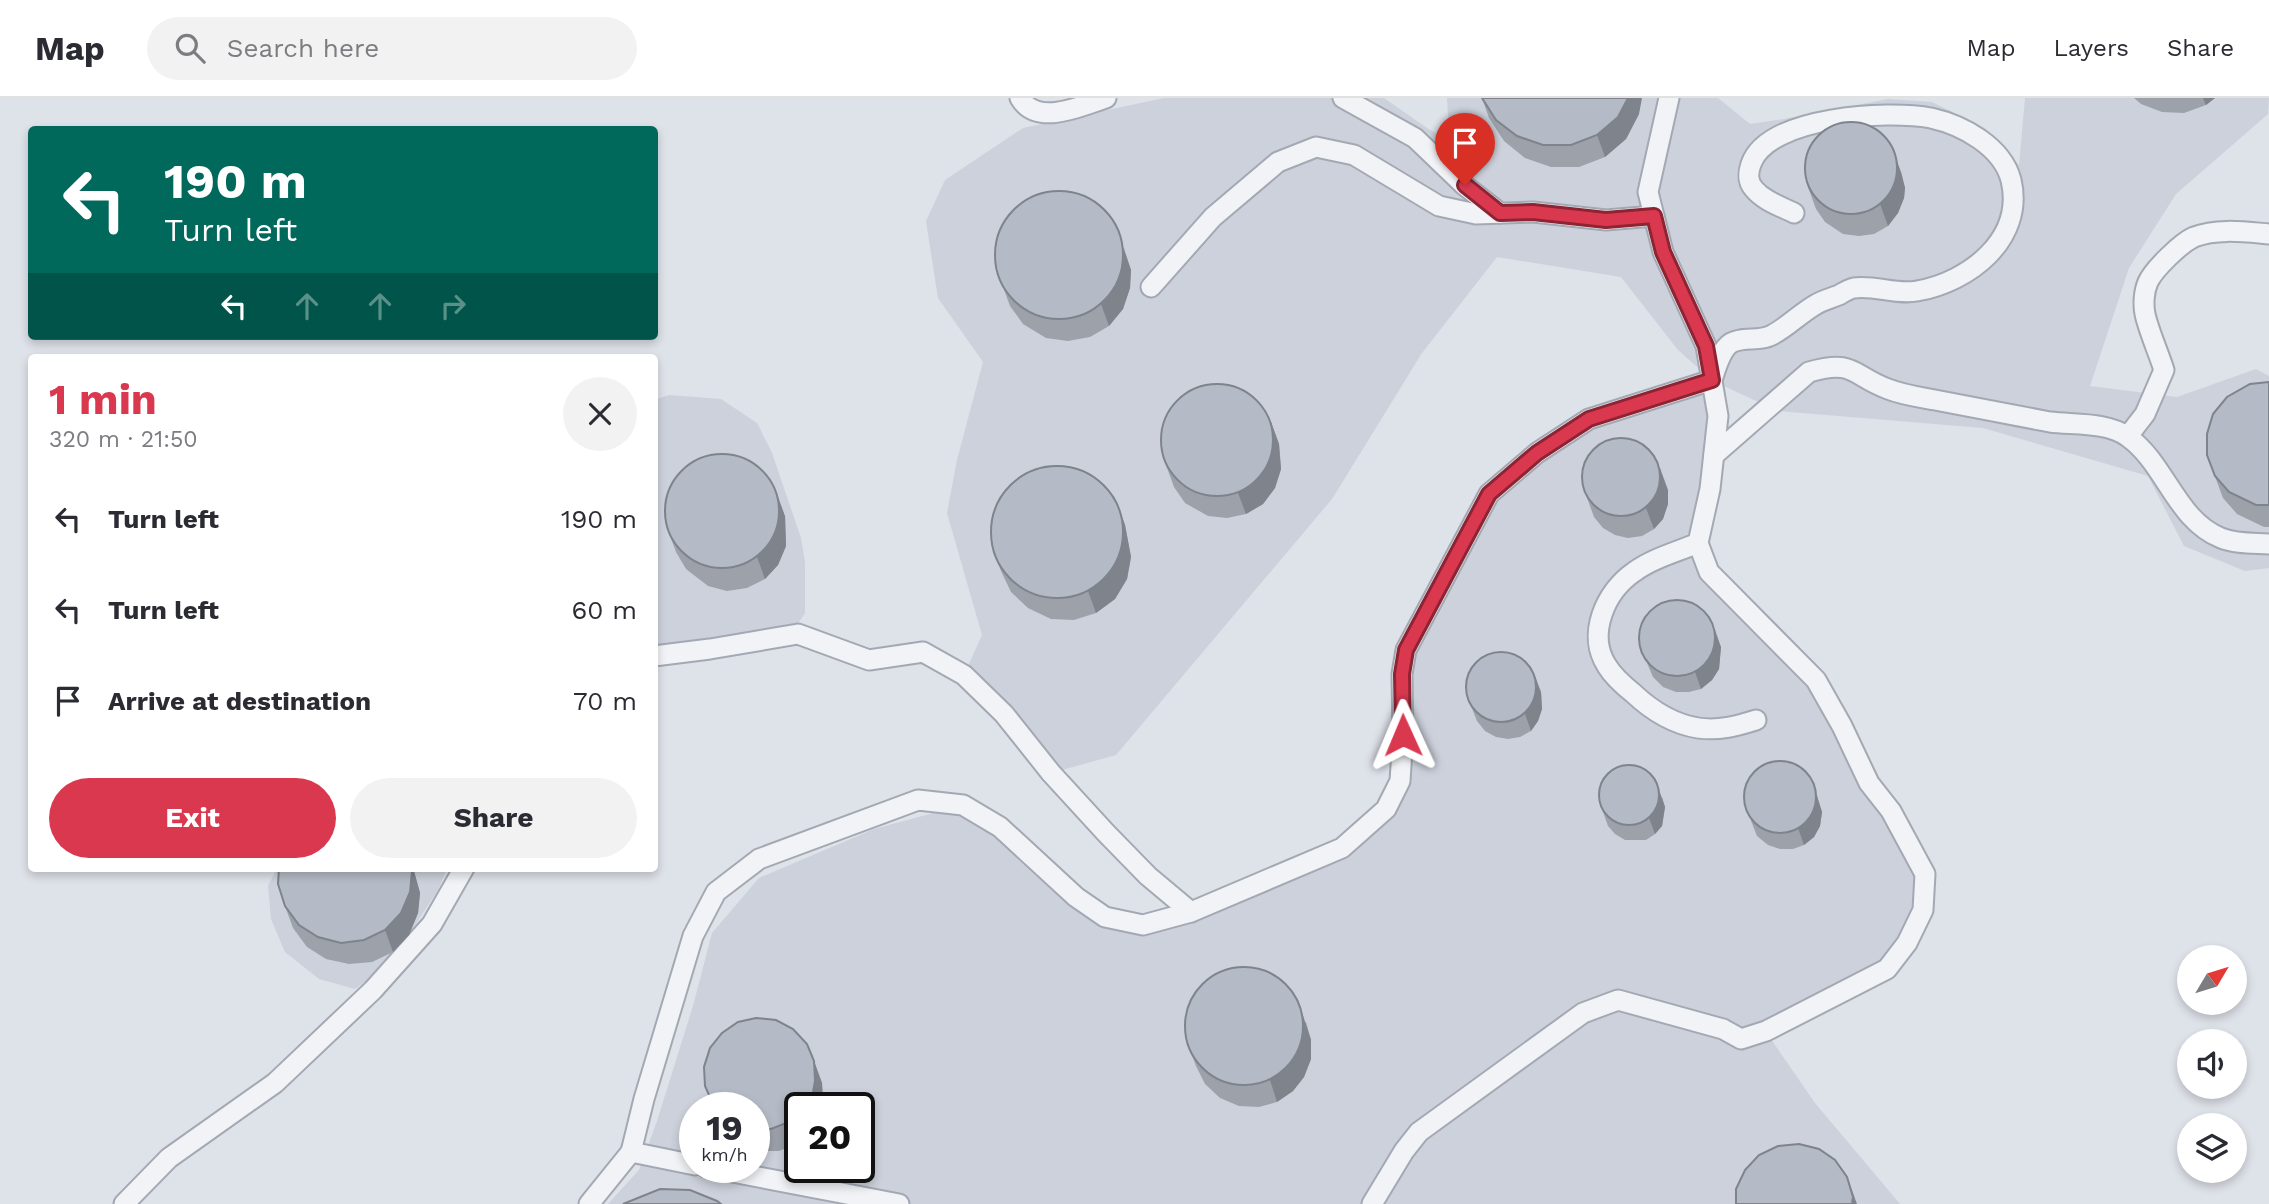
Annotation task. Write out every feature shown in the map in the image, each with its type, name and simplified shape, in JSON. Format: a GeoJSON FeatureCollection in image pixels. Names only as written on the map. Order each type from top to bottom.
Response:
{"type":"FeatureCollection","features":[{"type":"Feature","properties":{"kind":"lane"},"geometry":{"type":"LineString","coordinates":[[1020,98],[1031,109],[1046,114],[1106,98]]}},
{"type":"Feature","properties":{"kind":"lane"},"geometry":{"type":"LineString","coordinates":[[1343,98],[1415,138],[1465,185],[1500,213]]}},
{"type":"Feature","properties":{"kind":"lane"},"geometry":{"type":"LineString","coordinates":[[1372,1204],[1404,1151],[1419,1132],[1583,1013],[1618,1000],[1723,1029],[1741,1039],[1766,1031],[1887,969],[1907,943],[1923,911],[1925,874],[1891,811],[1869,783],[1816,680],[1709,572],[1698,543],[1710,489],[1718,415],[1706,346],[1663,252],[1648,191],[1669,98]]}},
{"type":"Feature","properties":{"kind":"lane"},"geometry":{"type":"LineString","coordinates":[[1712,380],[1723,352],[1731,343],[1772,335],[1818,302],[1852,288],[1900,293],[1917,291],[1960,276],[1977,266],[2004,237],[2009,225],[2013,195],[2007,167],[1993,149],[1980,140],[1932,118],[1890,114],[1833,121],[1793,130],[1764,145],[1755,155],[1748,175],[1752,188],[1768,201],[1794,213]]}},
{"type":"Feature","properties":{"kind":"lane"},"geometry":{"type":"LineString","coordinates":[[1151,287],[1213,217],[1278,162],[1316,147],[1354,155],[1439,206],[1476,214],[1533,212],[1606,220],[1654,216]]}},
{"type":"Feature","properties":{"kind":"lane"},"geometry":{"type":"LineString","coordinates":[[2128,436],[2145,414],[2164,370],[2145,314],[2145,296],[2149,281],[2160,266],[2193,237],[2216,232],[2269,234]]}},
{"type":"Feature","properties":{"kind":"lane"},"geometry":{"type":"LineString","coordinates":[[1714,455],[1808,372],[1828,367],[1850,368],[1886,389],[1909,395],[2051,422],[2109,429],[2128,436],[2158,468],[2181,505],[2199,524],[2221,538],[2269,544]]}},
{"type":"Feature","properties":{"kind":"lane"},"geometry":{"type":"LineString","coordinates":[[589,1204],[631,1152],[644,1099],[693,936],[716,892],[759,859],[918,800],[963,805],[1000,827],[1076,897],[1105,917],[1143,925],[1191,912],[1342,848],[1386,809],[1400,782],[1403,735],[1402,674],[1406,650],[1489,494],[1537,453],[1589,419],[1712,380]]}},
{"type":"Feature","properties":{"kind":"lane"},"geometry":{"type":"LineString","coordinates":[[1698,543],[1634,572],[1620,584],[1605,605],[1598,629],[1600,650],[1605,664],[1620,682],[1648,707],[1670,720],[1698,728],[1724,729],[1756,720]]}},
{"type":"Feature","properties":{"kind":"lane"},"geometry":{"type":"LineString","coordinates":[[658,656],[798,634],[869,660],[923,652],[964,675],[1004,715],[1105,833],[1148,876],[1191,912]]}},
{"type":"Feature","properties":{"kind":"lane"},"geometry":{"type":"LineString","coordinates":[[124,1204],[169,1158],[275,1083],[373,990],[432,924],[462,872]]}},
{"type":"Feature","properties":{"kind":"lane"},"geometry":{"type":"LineString","coordinates":[[631,1152],[679,1162]]}},
{"type":"Feature","properties":{"kind":"lane"},"geometry":{"type":"LineString","coordinates":[[770,1179],[899,1204]]}},
{"type":"Feature","properties":{"kind":"shaded area"},"geometry":{"type":"Polygon","coordinates":[[[1164,98],[1384,98],[1466,151],[1448,116],[1447,98],[1718,98],[1750,124],[1888,99],[1932,102],[1985,128],[2019,165],[2025,98],[2269,98],[2268,114],[2176,194],[2129,268],[2090,386],[2177,397],[2256,369],[2269,376],[2269,568],[2245,571],[2184,546],[2148,476],[1983,428],[1778,411],[1713,381],[1698,543],[1709,572],[1816,680],[1912,846],[1923,910],[1887,969],[1766,1032],[1815,1103],[1900,1204],[608,1204],[639,1170],[693,1006],[712,933],[759,878],[874,829],[963,805],[1076,897],[1143,925],[1342,848],[1400,782],[1402,674],[1489,494],[1589,419],[1712,380],[1678,350],[1621,277],[1497,257],[1422,353],[1332,499],[1116,755],[1051,773],[964,675],[982,635],[947,513],[957,460],[983,362],[938,298],[926,221],[945,180],[1023,128],[1164,98]]]}},
{"type":"Feature","properties":{"kind":"shaded area"},"geometry":{"type":"Polygon","coordinates":[[[669,395],[721,399],[757,423],[772,453],[801,538],[805,563],[805,613],[793,631],[658,658],[658,399],[669,395]]]}},
{"type":"Feature","properties":{"kind":"shaded area"},"geometry":{"type":"Polygon","coordinates":[[[275,872],[445,872],[438,890],[389,965],[355,989],[319,979],[285,952],[271,919],[268,886],[275,872]]]}},
{"type":"Feature","properties":{"kind":"building"},"geometry":{"type":"Polygon","coordinates":[[[1482,98],[1628,98],[1618,117],[1597,135],[1571,145],[1543,145],[1517,136],[1496,120],[1482,98]]]}},
{"type":"Feature","properties":{"kind":"building"},"geometry":{"type":"Polygon","coordinates":[[[1851,122],[1869,126],[1883,136],[1893,150],[1897,168],[1893,186],[1883,200],[1869,210],[1851,214],[1833,210],[1819,200],[1809,186],[1805,168],[1809,150],[1819,136],[1833,126],[1851,122]]]}},
{"type":"Feature","properties":{"kind":"building"},"geometry":{"type":"Polygon","coordinates":[[[1059,191],[1083,196],[1104,210],[1118,231],[1123,255],[1118,279],[1104,300],[1083,314],[1059,319],[1035,314],[1014,300],[1000,279],[995,255],[1000,231],[1014,210],[1035,196],[1059,191]]]}},
{"type":"Feature","properties":{"kind":"building"},"geometry":{"type":"Polygon","coordinates":[[[2269,382],[2269,505],[2256,505],[2229,492],[2215,476],[2207,455],[2207,434],[2213,414],[2227,397],[2250,384],[2269,382]]]}},
{"type":"Feature","properties":{"kind":"building"},"geometry":{"type":"Polygon","coordinates":[[[1217,384],[1238,388],[1257,400],[1269,419],[1273,440],[1269,461],[1257,480],[1238,492],[1217,496],[1196,492],[1177,480],[1165,461],[1161,440],[1165,419],[1177,400],[1196,388],[1217,384]]]}},
{"type":"Feature","properties":{"kind":"building"},"geometry":{"type":"Polygon","coordinates":[[[1621,438],[1636,441],[1649,449],[1657,462],[1660,477],[1657,492],[1649,505],[1636,513],[1621,516],[1606,513],[1593,505],[1585,492],[1582,477],[1585,462],[1593,449],[1606,441],[1621,438]]]}},
{"type":"Feature","properties":{"kind":"building"},"geometry":{"type":"Polygon","coordinates":[[[722,454],[744,459],[762,471],[774,489],[779,511],[774,533],[762,551],[744,563],[722,568],[700,563],[682,551],[670,533],[665,511],[670,489],[682,471],[700,459],[722,454]]]}},
{"type":"Feature","properties":{"kind":"building"},"geometry":{"type":"Polygon","coordinates":[[[1057,466],[1082,471],[1103,486],[1118,507],[1123,532],[1118,557],[1103,578],[1082,593],[1057,598],[1032,593],[1011,578],[996,557],[991,532],[996,507],[1011,486],[1032,471],[1057,466]]]}},
{"type":"Feature","properties":{"kind":"building"},"geometry":{"type":"Polygon","coordinates":[[[1677,600],[1691,603],[1704,611],[1712,624],[1715,638],[1712,652],[1704,665],[1691,673],[1677,676],[1663,673],[1650,665],[1642,652],[1639,638],[1642,624],[1650,611],[1663,603],[1677,600]]]}},
{"type":"Feature","properties":{"kind":"building"},"geometry":{"type":"Polygon","coordinates":[[[1501,652],[1526,662],[1536,687],[1526,712],[1501,722],[1476,712],[1466,687],[1476,662],[1501,652]]]}},
{"type":"Feature","properties":{"kind":"building"},"geometry":{"type":"Polygon","coordinates":[[[1780,761],[1800,767],[1810,777],[1816,797],[1810,817],[1800,827],[1780,833],[1760,827],[1750,817],[1744,797],[1750,777],[1760,767],[1780,761]]]}},
{"type":"Feature","properties":{"kind":"building"},"geometry":{"type":"Polygon","coordinates":[[[1629,765],[1646,770],[1654,778],[1659,795],[1654,812],[1646,820],[1629,825],[1612,820],[1604,812],[1599,795],[1604,778],[1612,770],[1629,765]]]}},
{"type":"Feature","properties":{"kind":"building"},"geometry":{"type":"Polygon","coordinates":[[[279,872],[412,872],[410,892],[401,913],[385,930],[364,940],[341,943],[318,937],[299,925],[285,906],[278,884],[279,872]]]}},
{"type":"Feature","properties":{"kind":"building"},"geometry":{"type":"Polygon","coordinates":[[[1244,967],[1267,972],[1286,984],[1298,1003],[1303,1026],[1298,1049],[1286,1068],[1267,1080],[1244,1085],[1221,1080],[1202,1068],[1190,1049],[1185,1026],[1190,1003],[1202,984],[1221,972],[1244,967]]]}},
{"type":"Feature","properties":{"kind":"building"},"geometry":{"type":"Polygon","coordinates":[[[756,1018],[776,1020],[793,1029],[807,1044],[814,1061],[813,1092],[784,1092],[784,1124],[771,1129],[770,1092],[708,1092],[705,1086],[704,1067],[710,1048],[722,1033],[738,1022],[756,1018]]]}},
{"type":"Feature","properties":{"kind":"building"},"geometry":{"type":"Polygon","coordinates":[[[1799,1144],[1819,1149],[1835,1160],[1847,1177],[1853,1197],[1852,1204],[1736,1204],[1736,1189],[1745,1170],[1759,1155],[1778,1146],[1799,1144]]]}},
{"type":"Feature","properties":{"kind":"building"},"geometry":{"type":"Polygon","coordinates":[[[660,1189],[690,1190],[721,1204],[623,1204],[660,1189]]]}},
{"type":"Feature","properties":{"kind":"route"},"geometry":{"type":"LineString","coordinates":[[1403,735],[1402,674],[1406,650],[1489,494],[1537,453],[1589,419],[1712,380],[1706,346],[1663,252],[1654,216],[1606,220],[1533,212],[1500,213],[1465,185]]}}]}
